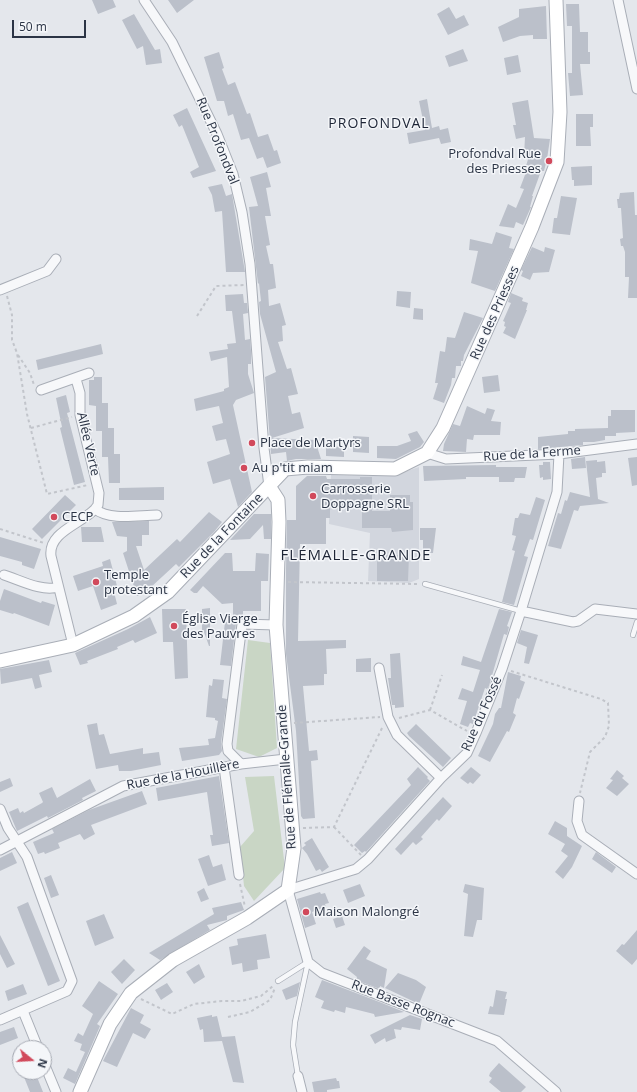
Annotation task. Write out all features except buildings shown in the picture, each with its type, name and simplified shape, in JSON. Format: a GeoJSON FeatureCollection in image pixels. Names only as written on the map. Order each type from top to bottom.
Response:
{"type":"FeatureCollection","features":[{"type":"Feature","properties":{"kind":"street","name":"Rue Profondval"},"geometry":{"type":"LineString","coordinates":[[144,0],[172,42],[217,134],[233,174],[242,212],[250,264],[264,448],[270,486]]}},
{"type":"Feature","properties":{"kind":"street","name":"Rue des Priesses"},"geometry":{"type":"LineString","coordinates":[[427,453],[443,428],[496,312],[532,227],[557,162],[560,112],[556,0]]}},
{"type":"Feature","properties":{"kind":"street"},"geometry":{"type":"LineString","coordinates":[[618,0],[637,89]]}},
{"type":"Feature","properties":{"kind":"street"},"geometry":{"type":"LineString","coordinates":[[2,289],[47,271],[56,259]]}},
{"type":"Feature","properties":{"kind":"street"},"geometry":{"type":"LineString","coordinates":[[41,390],[54,384],[89,373]]}},
{"type":"Feature","properties":{"kind":"street","name":"Allée Verte"},"geometry":{"type":"LineString","coordinates":[[76,378],[80,393],[80,415],[97,483],[99,500],[95,509]]}},
{"type":"Feature","properties":{"kind":"street","name":"Rue de la Ferme"},"geometry":{"type":"LineString","coordinates":[[427,453],[446,459],[559,454],[637,444]]}},
{"type":"Feature","properties":{"kind":"street"},"geometry":{"type":"LineString","coordinates":[[270,486],[285,469],[308,467],[395,469],[427,453]]}},
{"type":"Feature","properties":{"kind":"street","name":"Rue du Fossé"},"geometry":{"type":"LineString","coordinates":[[288,890],[356,869],[366,861],[441,778],[466,753],[475,736],[502,669],[521,612],[557,492],[559,454]]}},
{"type":"Feature","properties":{"kind":"street","name":"Rue de Flémalle-Grande"},"geometry":{"type":"LineString","coordinates":[[270,486],[278,500],[276,625],[294,848],[288,890]]}},
{"type":"Feature","properties":{"kind":"street","name":"Rue de la Fontaine"},"geometry":{"type":"LineString","coordinates":[[0,661],[73,645],[134,616],[168,592],[270,486]]}},
{"type":"Feature","properties":{"kind":"street"},"geometry":{"type":"LineString","coordinates":[[73,645],[51,556],[51,545],[58,537],[95,509],[100,513],[112,515],[157,515]]}},
{"type":"Feature","properties":{"kind":"street"},"geometry":{"type":"LineString","coordinates":[[4,575],[43,588],[53,589],[58,587]]}},
{"type":"Feature","properties":{"kind":"street"},"geometry":{"type":"LineString","coordinates":[[521,612],[573,622],[578,621],[595,609],[637,614]]}},
{"type":"Feature","properties":{"kind":"street"},"geometry":{"type":"LineString","coordinates":[[241,764],[228,751],[227,744],[242,624],[276,625]]}},
{"type":"Feature","properties":{"kind":"street"},"geometry":{"type":"LineString","coordinates":[[379,668],[389,718],[396,734],[441,778]]}},
{"type":"Feature","properties":{"kind":"street","name":"Rue de la Houillère"},"geometry":{"type":"LineString","coordinates":[[0,850],[123,786],[241,764],[286,759]]}},
{"type":"Feature","properties":{"kind":"street"},"geometry":{"type":"LineString","coordinates":[[224,768],[239,875]]}},
{"type":"Feature","properties":{"kind":"street"},"geometry":{"type":"LineString","coordinates":[[579,801],[576,821],[582,835],[637,874]]}},
{"type":"Feature","properties":{"kind":"street"},"geometry":{"type":"LineString","coordinates":[[0,808],[8,828],[27,857],[72,981],[67,991],[0,1020]]}},
{"type":"Feature","properties":{"kind":"street"},"geometry":{"type":"LineString","coordinates":[[80,1092],[110,1024],[131,993],[173,960],[247,918],[288,890],[308,962]]}},
{"type":"Feature","properties":{"kind":"street","name":"Rue Basse Rognac"},"geometry":{"type":"LineString","coordinates":[[308,962],[322,974],[497,1041],[556,1092]]}},
{"type":"Feature","properties":{"kind":"street"},"geometry":{"type":"LineString","coordinates":[[23,1011],[35,1040]]}},
{"type":"Feature","properties":{"kind":"street"},"geometry":{"type":"LineString","coordinates":[[298,1076],[302,1092]]}},
{"type":"Feature","properties":{"kind":"street"},"geometry":{"type":"LineString","coordinates":[[51,1080],[56,1092]]}},
{"type":"Feature","properties":{"kind":"lane"},"geometry":{"type":"LineString","coordinates":[[425,584],[521,612]]}},
{"type":"Feature","properties":{"kind":"lane"},"geometry":{"type":"LineString","coordinates":[[633,635],[637,622]]}},
{"type":"Feature","properties":{"kind":"lane"},"geometry":{"type":"LineString","coordinates":[[278,981],[308,962]]}},
{"type":"Feature","properties":{"kind":"lane"},"geometry":{"type":"LineString","coordinates":[[298,1076],[293,1045],[295,1022],[308,962]]}},
{"type":"Feature","properties":{"kind":"path"},"geometry":{"type":"LineString","coordinates":[[197,316],[216,286],[251,285]]}},
{"type":"Feature","properties":{"kind":"path"},"geometry":{"type":"LineString","coordinates":[[2,289],[12,315],[12,340],[22,363],[30,373]]}},
{"type":"Feature","properties":{"kind":"path"},"geometry":{"type":"LineString","coordinates":[[17,353],[31,428],[47,494],[97,483]]}},
{"type":"Feature","properties":{"kind":"path"},"geometry":{"type":"LineString","coordinates":[[31,428],[80,415]]}},
{"type":"Feature","properties":{"kind":"path"},"geometry":{"type":"LineString","coordinates":[[0,529],[51,545]]}},
{"type":"Feature","properties":{"kind":"path"},"geometry":{"type":"LineString","coordinates":[[277,582],[425,584]]}},
{"type":"Feature","properties":{"kind":"path"},"geometry":{"type":"LineString","coordinates":[[502,669],[601,699],[608,703],[609,726],[605,737],[590,752],[579,801]]}},
{"type":"Feature","properties":{"kind":"path"},"geometry":{"type":"LineString","coordinates":[[430,710],[442,675]]}},
{"type":"Feature","properties":{"kind":"path"},"geometry":{"type":"LineString","coordinates":[[283,724],[364,717],[389,718],[430,710],[475,736]]}},
{"type":"Feature","properties":{"kind":"path"},"geometry":{"type":"LineString","coordinates":[[334,827],[389,718]]}},
{"type":"Feature","properties":{"kind":"path"},"geometry":{"type":"LineString","coordinates":[[292,828],[334,827],[366,861]]}},
{"type":"Feature","properties":{"kind":"path"},"geometry":{"type":"LineString","coordinates":[[239,875],[247,918]]}},
{"type":"Feature","properties":{"kind":"path"},"geometry":{"type":"LineString","coordinates":[[131,993],[172,1014],[194,1004],[240,1001],[262,996],[278,981]]}},
{"type":"Feature","properties":{"kind":"path"},"geometry":{"type":"LineString","coordinates":[[228,1017],[250,1012],[270,1000],[278,981]]}},
{"type":"Feature","properties":{"kind":"shaded area"},"geometry":{"type":"Polygon","coordinates":[[[419,467],[419,579],[409,583],[368,581],[370,533],[329,524],[331,475],[392,476],[419,467]]]}},
{"type":"Feature","properties":{"kind":"green space"},"geometry":{"type":"Polygon","coordinates":[[[248,640],[270,643],[277,748],[259,757],[236,749],[248,640]]]}},
{"type":"Feature","properties":{"kind":"green space"},"geometry":{"type":"Polygon","coordinates":[[[274,776],[285,868],[254,901],[244,886],[240,847],[254,831],[245,777],[274,776]]]}},
{"type":"Feature","properties":{"kind":"place","name":"Profondval Rue des Priesses"},"geometry":{"type":"Point","coordinates":[549,161]}},
{"type":"Feature","properties":{"kind":"place","name":"Place de Martyrs"},"geometry":{"type":"Point","coordinates":[252,443]}},
{"type":"Feature","properties":{"kind":"place","name":"Au p'tit miam"},"geometry":{"type":"Point","coordinates":[244,468]}},
{"type":"Feature","properties":{"kind":"place","name":"Carrosserie Doppagne SRL"},"geometry":{"type":"Point","coordinates":[313,496]}},
{"type":"Feature","properties":{"kind":"place","name":"CECP"},"geometry":{"type":"Point","coordinates":[54,517]}},
{"type":"Feature","properties":{"kind":"place","name":"Temple protestant"},"geometry":{"type":"Point","coordinates":[96,582]}},
{"type":"Feature","properties":{"kind":"place","name":"Église Vierge des Pauvres"},"geometry":{"type":"Point","coordinates":[174,626]}},
{"type":"Feature","properties":{"kind":"place","name":"Maison Malongré"},"geometry":{"type":"Point","coordinates":[306,912]}},
{"type":"Feature","properties":{"kind":"district","name":"PROFONDVAL"},"geometry":{"type":"Point","coordinates":[379,124]}},
{"type":"Feature","properties":{"kind":"district","name":"FLÉMALLE-GRANDE"},"geometry":{"type":"Point","coordinates":[356,556]}}]}
